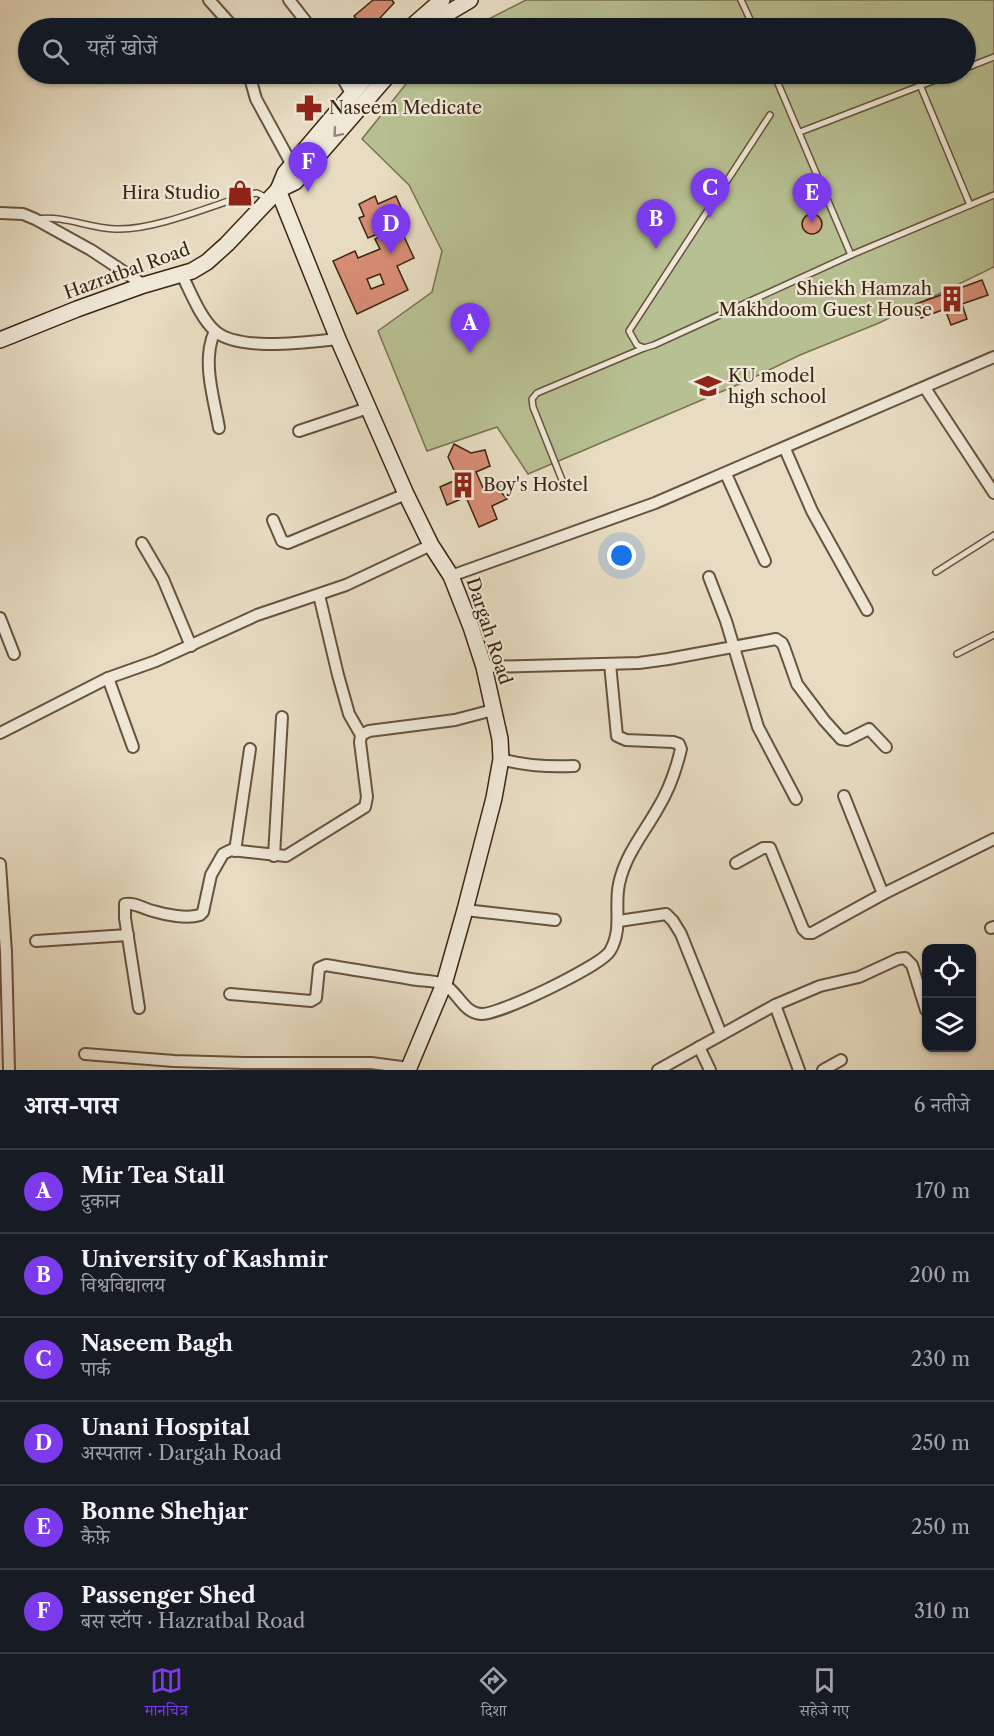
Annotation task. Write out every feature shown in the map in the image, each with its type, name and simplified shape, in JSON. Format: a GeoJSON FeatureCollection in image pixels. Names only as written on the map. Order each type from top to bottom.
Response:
{"type":"FeatureCollection","features":[{"type":"Feature","properties":{"kind":"street"},"geometry":{"type":"LineString","coordinates":[[209,0],[225,18]]}},
{"type":"Feature","properties":{"kind":"street"},"geometry":{"type":"LineString","coordinates":[[289,0],[303,18]]}},
{"type":"Feature","properties":{"kind":"street"},"geometry":{"type":"LineString","coordinates":[[425,18],[448,3]]}},
{"type":"Feature","properties":{"kind":"street"},"geometry":{"type":"LineString","coordinates":[[437,18],[448,3]]}},
{"type":"Feature","properties":{"kind":"street"},"geometry":{"type":"LineString","coordinates":[[252,84],[256,99],[292,165]]}},
{"type":"Feature","properties":{"kind":"street"},"geometry":{"type":"LineString","coordinates":[[346,84],[351,93]]}},
{"type":"Feature","properties":{"kind":"street","name":"Hazratbal Road"},"geometry":{"type":"LineString","coordinates":[[274,195],[285,173],[360,84]]}},
{"type":"Feature","properties":{"kind":"street","name":"Hazratbal Road"},"geometry":{"type":"LineString","coordinates":[[0,340],[144,285],[182,275],[207,262],[274,195],[295,182],[380,84]]}},
{"type":"Feature","properties":{"kind":"street","name":"Dargah Road"},"geometry":{"type":"LineString","coordinates":[[274,195],[406,494],[431,545],[451,576],[471,627],[500,739],[501,759],[494,798],[465,909],[444,984],[408,1069]]}},
{"type":"Feature","properties":{"kind":"street"},"geometry":{"type":"LineString","coordinates":[[0,213],[22,214],[35,219],[91,250],[144,285]]}},
{"type":"Feature","properties":{"kind":"street"},"geometry":{"type":"LineString","coordinates":[[182,275],[206,320],[215,331],[225,337],[261,344],[338,339]]}},
{"type":"Feature","properties":{"kind":"street"},"geometry":{"type":"LineString","coordinates":[[215,331],[209,345],[209,357],[219,428]]}},
{"type":"Feature","properties":{"kind":"street"},"geometry":{"type":"LineString","coordinates":[[451,576],[618,518],[785,449],[994,357]]}},
{"type":"Feature","properties":{"kind":"street"},"geometry":{"type":"LineString","coordinates":[[925,388],[994,493]]}},
{"type":"Feature","properties":{"kind":"street"},"geometry":{"type":"LineString","coordinates":[[299,431],[368,408]]}},
{"type":"Feature","properties":{"kind":"street"},"geometry":{"type":"LineString","coordinates":[[785,449],[812,511],[867,610]]}},
{"type":"Feature","properties":{"kind":"street"},"geometry":{"type":"LineString","coordinates":[[726,474],[765,561]]}},
{"type":"Feature","properties":{"kind":"street"},"geometry":{"type":"LineString","coordinates":[[273,520],[282,541],[288,543],[406,494]]}},
{"type":"Feature","properties":{"kind":"street"},"geometry":{"type":"LineString","coordinates":[[142,543],[163,579],[191,646]]}},
{"type":"Feature","properties":{"kind":"street"},"geometry":{"type":"LineString","coordinates":[[0,733],[108,678],[156,661],[257,615],[346,585],[431,545]]}},
{"type":"Feature","properties":{"kind":"street"},"geometry":{"type":"LineString","coordinates":[[709,577],[726,621],[758,727],[796,799]]}},
{"type":"Feature","properties":{"kind":"street"},"geometry":{"type":"LineString","coordinates":[[139,1008],[124,906],[128,903],[162,913],[200,915],[203,912],[209,881],[219,858],[228,851],[274,856],[291,855],[365,807],[367,797],[361,735],[349,714],[319,595]]}},
{"type":"Feature","properties":{"kind":"street"},"geometry":{"type":"LineString","coordinates":[[0,618],[14,654]]}},
{"type":"Feature","properties":{"kind":"street"},"geometry":{"type":"LineString","coordinates":[[483,667],[610,664],[668,659],[776,639],[780,640],[784,647],[797,684],[841,739],[847,740],[869,729],[886,747]]}},
{"type":"Feature","properties":{"kind":"street"},"geometry":{"type":"LineString","coordinates":[[230,994],[311,1001],[316,998],[319,968],[326,965],[444,984],[467,1008],[478,1014],[490,1013],[526,999],[597,963],[609,953],[616,938],[619,921],[618,886],[626,860],[671,783],[681,749],[679,744],[673,742],[626,741],[616,736],[610,664]]}},
{"type":"Feature","properties":{"kind":"street"},"geometry":{"type":"LineString","coordinates":[[108,678],[133,747]]}},
{"type":"Feature","properties":{"kind":"street"},"geometry":{"type":"LineString","coordinates":[[361,735],[369,731],[455,720],[493,710]]}},
{"type":"Feature","properties":{"kind":"street"},"geometry":{"type":"LineString","coordinates":[[274,856],[282,717]]}},
{"type":"Feature","properties":{"kind":"street"},"geometry":{"type":"LineString","coordinates":[[235,851],[250,749]]}},
{"type":"Feature","properties":{"kind":"street"},"geometry":{"type":"LineString","coordinates":[[501,759],[527,765],[574,766]]}},
{"type":"Feature","properties":{"kind":"street"},"geometry":{"type":"LineString","coordinates":[[844,796],[883,894]]}},
{"type":"Feature","properties":{"kind":"street"},"geometry":{"type":"LineString","coordinates":[[736,863],[763,848],[770,848],[803,929],[807,933],[812,933],[883,894],[994,839]]}},
{"type":"Feature","properties":{"kind":"street"},"geometry":{"type":"LineString","coordinates":[[0,864],[6,952],[4,1027],[9,1070]]}},
{"type":"Feature","properties":{"kind":"street"},"geometry":{"type":"LineString","coordinates":[[465,909],[555,920]]}},
{"type":"Feature","properties":{"kind":"street"},"geometry":{"type":"LineString","coordinates":[[619,921],[666,915],[673,921],[681,934],[721,1034]]}},
{"type":"Feature","properties":{"kind":"street"},"geometry":{"type":"LineString","coordinates":[[36,941],[128,935]]}},
{"type":"Feature","properties":{"kind":"street"},"geometry":{"type":"LineString","coordinates":[[658,1070],[775,1005],[826,984],[859,977],[898,959],[909,960],[923,998]]}},
{"type":"Feature","properties":{"kind":"street"},"geometry":{"type":"LineString","coordinates":[[775,1005],[799,1070]]}},
{"type":"Feature","properties":{"kind":"street"},"geometry":{"type":"LineString","coordinates":[[699,1047],[710,1070]]}},
{"type":"Feature","properties":{"kind":"street"},"geometry":{"type":"LineString","coordinates":[[85,1054],[201,1066],[371,1063],[408,1069]]}},
{"type":"Feature","properties":{"kind":"street"},"geometry":{"type":"LineString","coordinates":[[823,1070],[842,1060]]}},
{"type":"Feature","properties":{"kind":"lane"},"geometry":{"type":"LineString","coordinates":[[741,0],[749,18]]}},
{"type":"Feature","properties":{"kind":"lane"},"geometry":{"type":"LineString","coordinates":[[976,64],[994,57]]}},
{"type":"Feature","properties":{"kind":"lane"},"geometry":{"type":"LineString","coordinates":[[778,84],[851,255]]}},
{"type":"Feature","properties":{"kind":"lane"},"geometry":{"type":"LineString","coordinates":[[800,132],[925,84]]}},
{"type":"Feature","properties":{"kind":"lane"},"geometry":{"type":"LineString","coordinates":[[920,86],[970,205]]}},
{"type":"Feature","properties":{"kind":"lane"},"geometry":{"type":"LineString","coordinates":[[644,348],[637,345],[629,332],[770,115]]}},
{"type":"Feature","properties":{"kind":"lane"},"geometry":{"type":"LineString","coordinates":[[35,219],[59,218],[102,228],[136,228],[249,194],[274,195]]}},
{"type":"Feature","properties":{"kind":"lane"},"geometry":{"type":"LineString","coordinates":[[564,485],[533,407],[532,399],[537,393],[654,345],[851,255],[994,195]]}},
{"type":"Feature","properties":{"kind":"lane"},"geometry":{"type":"LineString","coordinates":[[936,572],[994,535]]}},
{"type":"Feature","properties":{"kind":"lane"},"geometry":{"type":"LineString","coordinates":[[957,654],[994,634]]}},
{"type":"Feature","properties":{"kind":"green space"},"geometry":{"type":"Polygon","coordinates":[[[526,0],[994,0],[994,267],[879,323],[800,355],[744,382],[528,474],[497,427],[427,451],[378,331],[432,292],[442,251],[409,185],[362,139],[406,84],[976,84],[976,18],[491,18],[526,0]]]}},
{"type":"Feature","properties":{"kind":"building"},"geometry":{"type":"Polygon","coordinates":[[[373,0],[392,0],[394,3],[380,18],[356,18],[354,16],[373,0]]]}},
{"type":"Feature","properties":{"kind":"building"},"geometry":{"type":"Polygon","coordinates":[[[375,196],[378,204],[396,196],[407,221],[389,229],[390,232],[400,228],[414,258],[397,266],[408,290],[357,314],[333,261],[355,251],[358,258],[380,249],[375,239],[383,235],[382,232],[368,238],[359,218],[364,216],[359,204],[375,196]],[[380,274],[367,279],[371,289],[384,284],[380,274]]]}},
{"type":"Feature","properties":{"kind":"building"},"geometry":{"type":"Polygon","coordinates":[[[812,214],[819,217],[822,224],[819,231],[812,234],[805,231],[802,224],[805,217],[812,214]]]}},
{"type":"Feature","properties":{"kind":"building","name":"Shiekh Hamzah Makhdoom Guest House"},"geometry":{"type":"Polygon","coordinates":[[[982,280],[988,295],[962,304],[967,319],[951,325],[945,309],[921,318],[916,304],[982,280]]]}},
{"type":"Feature","properties":{"kind":"building","name":"Boy's Hostel"},"geometry":{"type":"Polygon","coordinates":[[[454,444],[471,453],[485,450],[490,466],[476,472],[484,490],[500,483],[501,492],[507,499],[492,506],[497,519],[479,527],[466,497],[447,505],[440,487],[458,479],[448,457],[454,444]]]}},
{"type":"Feature","properties":{"kind":"place","name":"Naseem Medicate"},"geometry":{"type":"Point","coordinates":[309,108]}},
{"type":"Feature","properties":{"kind":"place","name":"Passenger Shed"},"geometry":{"type":"Point","coordinates":[308,192]}},
{"type":"Feature","properties":{"kind":"place","name":"Hira Studio"},"geometry":{"type":"Point","coordinates":[240,193]}},
{"type":"Feature","properties":{"kind":"place","name":"Naseem Bagh"},"geometry":{"type":"Point","coordinates":[710,218]}},
{"type":"Feature","properties":{"kind":"place","name":"Bonne Shehjar"},"geometry":{"type":"Point","coordinates":[812,223]}},
{"type":"Feature","properties":{"kind":"place","name":"University of Kashmir"},"geometry":{"type":"Point","coordinates":[656,249]}},
{"type":"Feature","properties":{"kind":"place","name":"Unani Hospital"},"geometry":{"type":"Point","coordinates":[391,254]}},
{"type":"Feature","properties":{"kind":"place","name":"Shiekh Hamzah Makhdoom Guest House"},"geometry":{"type":"Point","coordinates":[952,299]}},
{"type":"Feature","properties":{"kind":"place","name":"Mir Tea Stall"},"geometry":{"type":"Point","coordinates":[470,353]}},
{"type":"Feature","properties":{"kind":"place","name":"KU model high school"},"geometry":{"type":"Point","coordinates":[708,386]}},
{"type":"Feature","properties":{"kind":"place","name":"Boy's Hostel"},"geometry":{"type":"Point","coordinates":[463,485]}}]}
